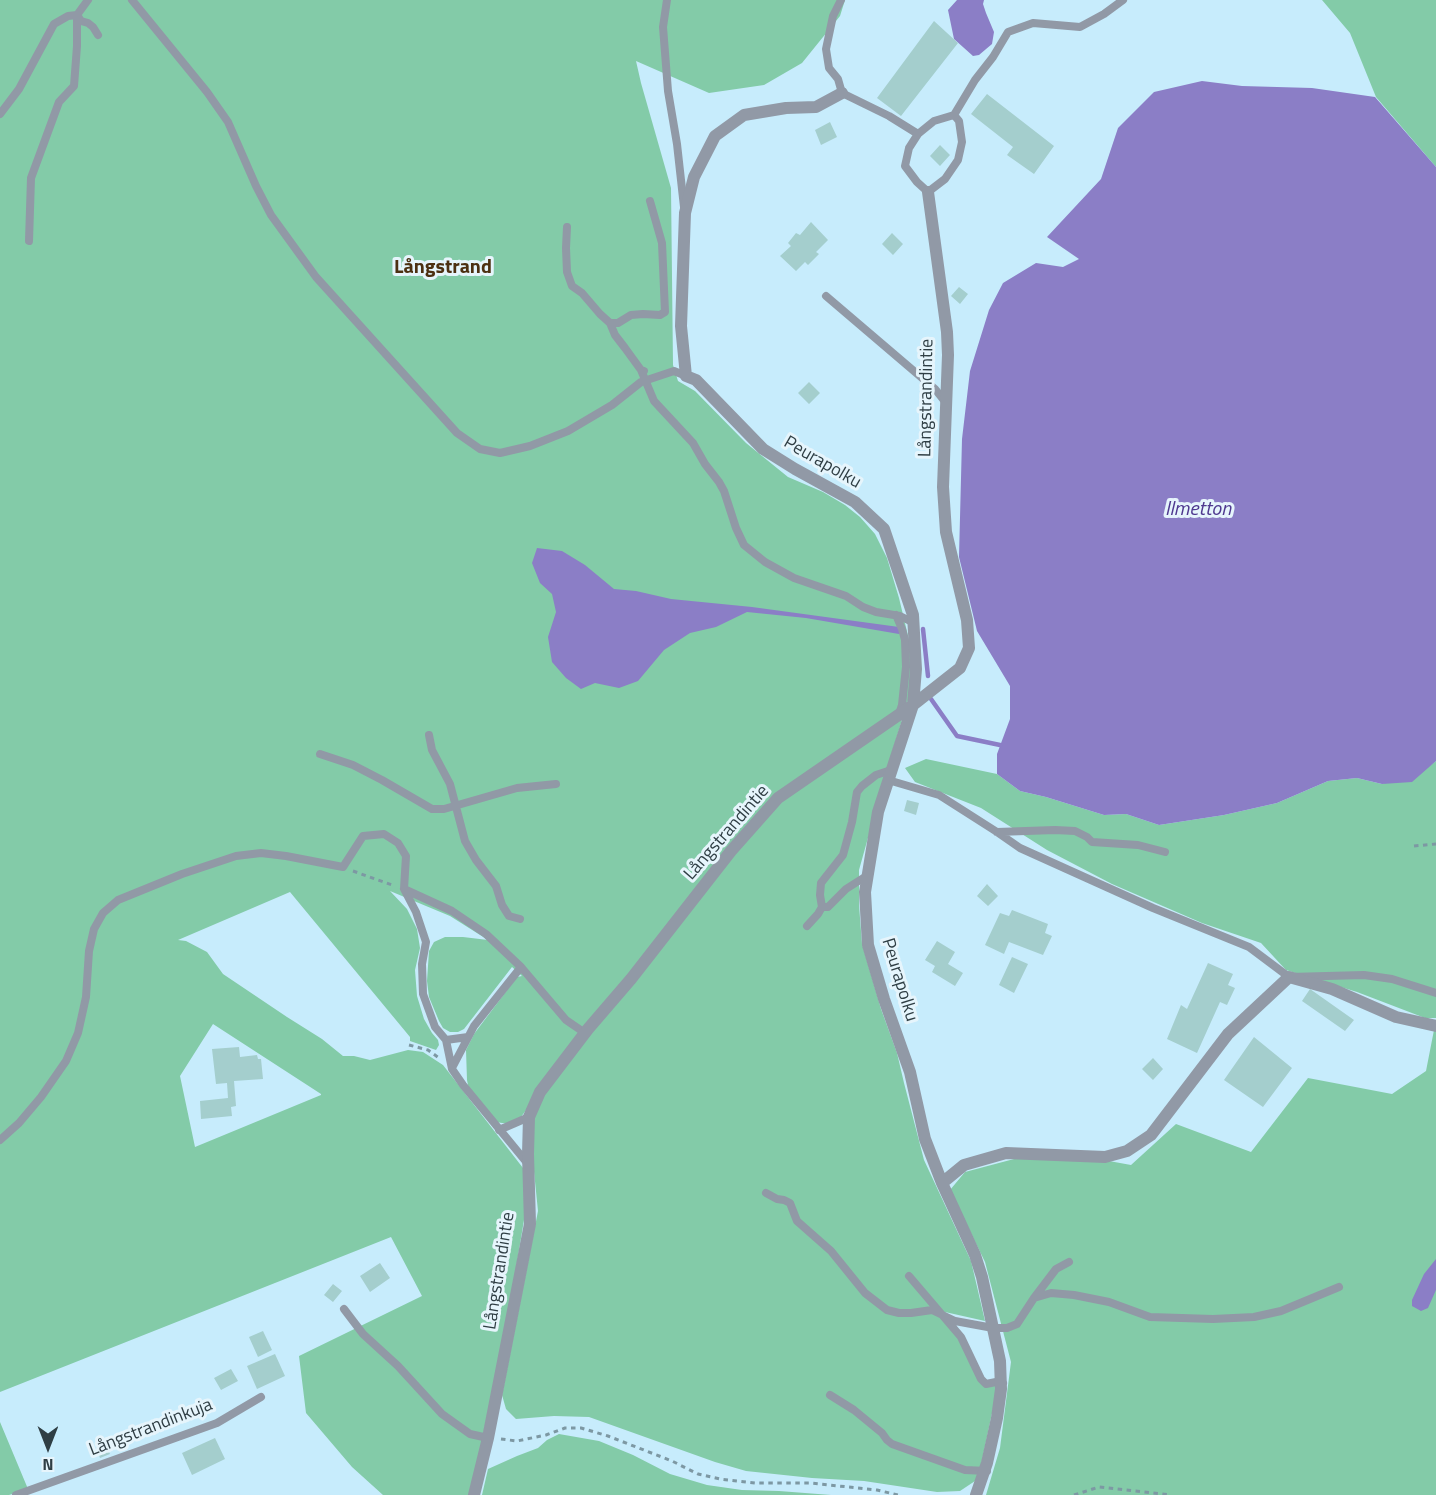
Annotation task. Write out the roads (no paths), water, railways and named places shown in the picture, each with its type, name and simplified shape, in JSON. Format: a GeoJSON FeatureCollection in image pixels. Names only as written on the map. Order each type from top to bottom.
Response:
{"type":"FeatureCollection","features":[{"type":"Feature","properties":{"kind":"street"},"geometry":{"type":"LineString","coordinates":[[686,376],[681,326],[685,213],[694,177],[715,136],[744,115],[786,108],[816,107],[842,93]]}},
{"type":"Feature","properties":{"kind":"street","name":"Långstrandintie"},"geometry":{"type":"LineString","coordinates":[[474,1495],[488,1438],[530,1224],[529,1117],[540,1092],[731,851],[778,798],[912,705],[960,668],[969,648],[967,620],[946,532],[943,487],[947,404],[947,332],[928,192]]}},
{"type":"Feature","properties":{"kind":"street","name":"Peurapolku"},"geometry":{"type":"LineString","coordinates":[[686,376],[696,380],[763,449],[855,502],[884,529],[913,615],[916,669],[912,705],[878,812],[865,892],[868,945],[910,1072],[925,1139],[942,1183],[975,1255],[982,1277],[1000,1361],[997,1418],[976,1495]]}},
{"type":"Feature","properties":{"kind":"street"},"geometry":{"type":"LineString","coordinates":[[942,1183],[964,1165],[1006,1153],[1106,1157],[1127,1151],[1151,1135],[1228,1034],[1289,977],[1332,989],[1396,1017],[1436,1026]]}},
{"type":"Feature","properties":{"kind":"lane"},"geometry":{"type":"LineString","coordinates":[[30,241],[31,178],[59,102],[74,86],[77,15],[88,0]]}},
{"type":"Feature","properties":{"kind":"lane"},"geometry":{"type":"LineString","coordinates":[[132,0],[207,92],[228,122],[271,215],[316,277],[457,433],[480,449],[500,453],[530,446],[568,431],[612,405],[645,380],[674,371],[686,376]]}},
{"type":"Feature","properties":{"kind":"lane"},"geometry":{"type":"LineString","coordinates":[[667,0],[663,27],[668,91],[685,213]]}},
{"type":"Feature","properties":{"kind":"lane"},"geometry":{"type":"LineString","coordinates":[[841,0],[833,16],[826,49],[829,68],[838,79],[842,93],[889,116],[918,134]]}},
{"type":"Feature","properties":{"kind":"lane"},"geometry":{"type":"LineString","coordinates":[[954,115],[959,121],[962,142],[958,160],[945,179],[928,192],[905,166],[909,148],[918,134],[934,121],[954,115],[1008,32],[1033,23],[1080,27],[1123,0]]}},
{"type":"Feature","properties":{"kind":"lane"},"geometry":{"type":"LineString","coordinates":[[77,15],[81,21],[88,22],[98,35]]}},
{"type":"Feature","properties":{"kind":"lane"},"geometry":{"type":"LineString","coordinates":[[0,114],[19,88],[54,24],[68,16],[77,15]]}},
{"type":"Feature","properties":{"kind":"lane"},"geometry":{"type":"LineString","coordinates":[[610,323],[618,323],[631,315],[660,315],[665,312],[662,243],[650,201]]}},
{"type":"Feature","properties":{"kind":"lane"},"geometry":{"type":"LineString","coordinates":[[567,227],[567,272],[572,286],[582,293],[610,323],[615,334],[641,370],[654,401],[693,443],[719,482],[744,545],[765,562],[794,578],[846,596],[876,612],[900,616],[914,624]]}},
{"type":"Feature","properties":{"kind":"lane"},"geometry":{"type":"LineString","coordinates":[[826,296],[935,389],[947,404]]}},
{"type":"Feature","properties":{"kind":"lane"},"geometry":{"type":"LineString","coordinates":[[641,370],[654,375],[663,375]]}},
{"type":"Feature","properties":{"kind":"lane"},"geometry":{"type":"LineString","coordinates":[[896,615],[905,640],[906,667],[902,705],[898,715]]}},
{"type":"Feature","properties":{"kind":"lane"},"geometry":{"type":"LineString","coordinates":[[429,735],[432,750],[450,784],[465,841],[496,886],[502,905],[509,916],[520,919]]}},
{"type":"Feature","properties":{"kind":"lane"},"geometry":{"type":"LineString","coordinates":[[320,754],[353,765],[432,809],[444,809],[517,788],[556,784]]}},
{"type":"Feature","properties":{"kind":"lane"},"geometry":{"type":"LineString","coordinates":[[807,926],[822,907],[821,883],[843,855],[857,792],[876,775],[890,775],[939,795],[1020,848],[1153,908],[1249,947],[1289,977],[1364,975],[1392,979],[1436,993]]}},
{"type":"Feature","properties":{"kind":"lane"},"geometry":{"type":"LineString","coordinates":[[998,832],[1076,831],[1092,842],[1138,845],[1165,852]]}},
{"type":"Feature","properties":{"kind":"lane"},"geometry":{"type":"LineString","coordinates":[[0,1140],[34,1106],[66,1061],[78,1033],[86,997],[89,951],[94,929],[103,913],[118,900],[182,874],[236,856],[261,853],[343,867],[363,836],[384,834],[398,843],[406,856],[404,889],[416,912],[426,942],[422,964],[423,994],[435,1027],[446,1040],[452,1069],[528,1164]]}},
{"type":"Feature","properties":{"kind":"lane"},"geometry":{"type":"LineString","coordinates":[[822,907],[828,907],[846,889],[868,875]]}},
{"type":"Feature","properties":{"kind":"lane"},"geometry":{"type":"LineString","coordinates":[[404,889],[452,911],[486,934],[521,968],[566,1020],[585,1033]]}},
{"type":"Feature","properties":{"kind":"lane"},"geometry":{"type":"LineString","coordinates":[[452,1069],[474,1026],[521,968]]}},
{"type":"Feature","properties":{"kind":"lane"},"geometry":{"type":"LineString","coordinates":[[446,1040],[468,1037]]}},
{"type":"Feature","properties":{"kind":"lane"},"geometry":{"type":"LineString","coordinates":[[500,1130],[529,1117]]}},
{"type":"Feature","properties":{"kind":"lane"},"geometry":{"type":"LineString","coordinates":[[766,1193],[790,1203],[797,1221],[837,1257],[865,1293],[886,1310],[899,1314],[932,1310],[955,1321],[993,1328],[1007,1328],[1017,1324],[1056,1269],[1070,1262]]}},
{"type":"Feature","properties":{"kind":"lane"},"geometry":{"type":"LineString","coordinates":[[909,1276],[961,1337],[981,1379],[986,1384],[1000,1381]]}},
{"type":"Feature","properties":{"kind":"lane"},"geometry":{"type":"LineString","coordinates":[[1034,1298],[1051,1293],[1074,1295],[1108,1302],[1150,1317],[1234,1318],[1254,1317],[1281,1311],[1339,1287]]}},
{"type":"Feature","properties":{"kind":"lane"},"geometry":{"type":"LineString","coordinates":[[344,1309],[363,1334],[398,1366],[442,1414],[470,1434],[488,1438]]}},
{"type":"Feature","properties":{"kind":"lane"},"geometry":{"type":"LineString","coordinates":[[830,1395],[854,1410],[892,1443],[965,1470],[984,1471]]}},
{"type":"Feature","properties":{"kind":"lane","name":"Långstrandinkuja"},"geometry":{"type":"LineString","coordinates":[[16,1495],[217,1423],[261,1397]]}},
{"type":"Feature","properties":{"kind":"water"},"geometry":{"type":"Polygon","coordinates":[[[957,0],[984,0],[983,4],[994,32],[992,44],[979,55],[973,56],[954,39],[948,10],[957,0]]]}},
{"type":"Feature","properties":{"kind":"water","name":"Ilmetton"},"geometry":{"type":"Polygon","coordinates":[[[1202,81],[1242,86],[1312,88],[1375,97],[1436,167],[1436,761],[1412,782],[1382,784],[1357,778],[1328,781],[1277,803],[1224,815],[1159,825],[1126,814],[1104,815],[1020,791],[997,774],[997,754],[1010,719],[1010,686],[977,631],[959,557],[962,439],[970,371],[989,310],[1003,283],[1036,263],[1063,267],[1079,259],[1047,237],[1101,179],[1118,128],[1154,92],[1202,81]]]}},
{"type":"Feature","properties":{"kind":"water"},"geometry":{"type":"Polygon","coordinates":[[[537,548],[562,551],[585,565],[614,589],[636,591],[671,599],[752,607],[899,627],[899,634],[806,618],[747,612],[716,627],[690,633],[664,650],[638,681],[619,688],[595,683],[581,689],[566,678],[552,662],[548,637],[556,612],[552,594],[540,583],[532,563],[537,548]]]}},
{"type":"Feature","properties":{"kind":"water"},"geometry":{"type":"Polygon","coordinates":[[[1436,1259],[1436,1290],[1428,1308],[1421,1311],[1412,1306],[1412,1300],[1424,1274],[1436,1259]]]}},
{"type":"Feature","properties":{"kind":"waterway"},"geometry":{"type":"LineString","coordinates":[[923,629],[928,676]]}},
{"type":"Feature","properties":{"kind":"waterway"},"geometry":{"type":"LineString","coordinates":[[931,699],[957,736],[1000,745]]}},
{"type":"Feature","properties":{"kind":"district","name":"Långstrand"},"geometry":{"type":"Point","coordinates":[443,268]}}]}
